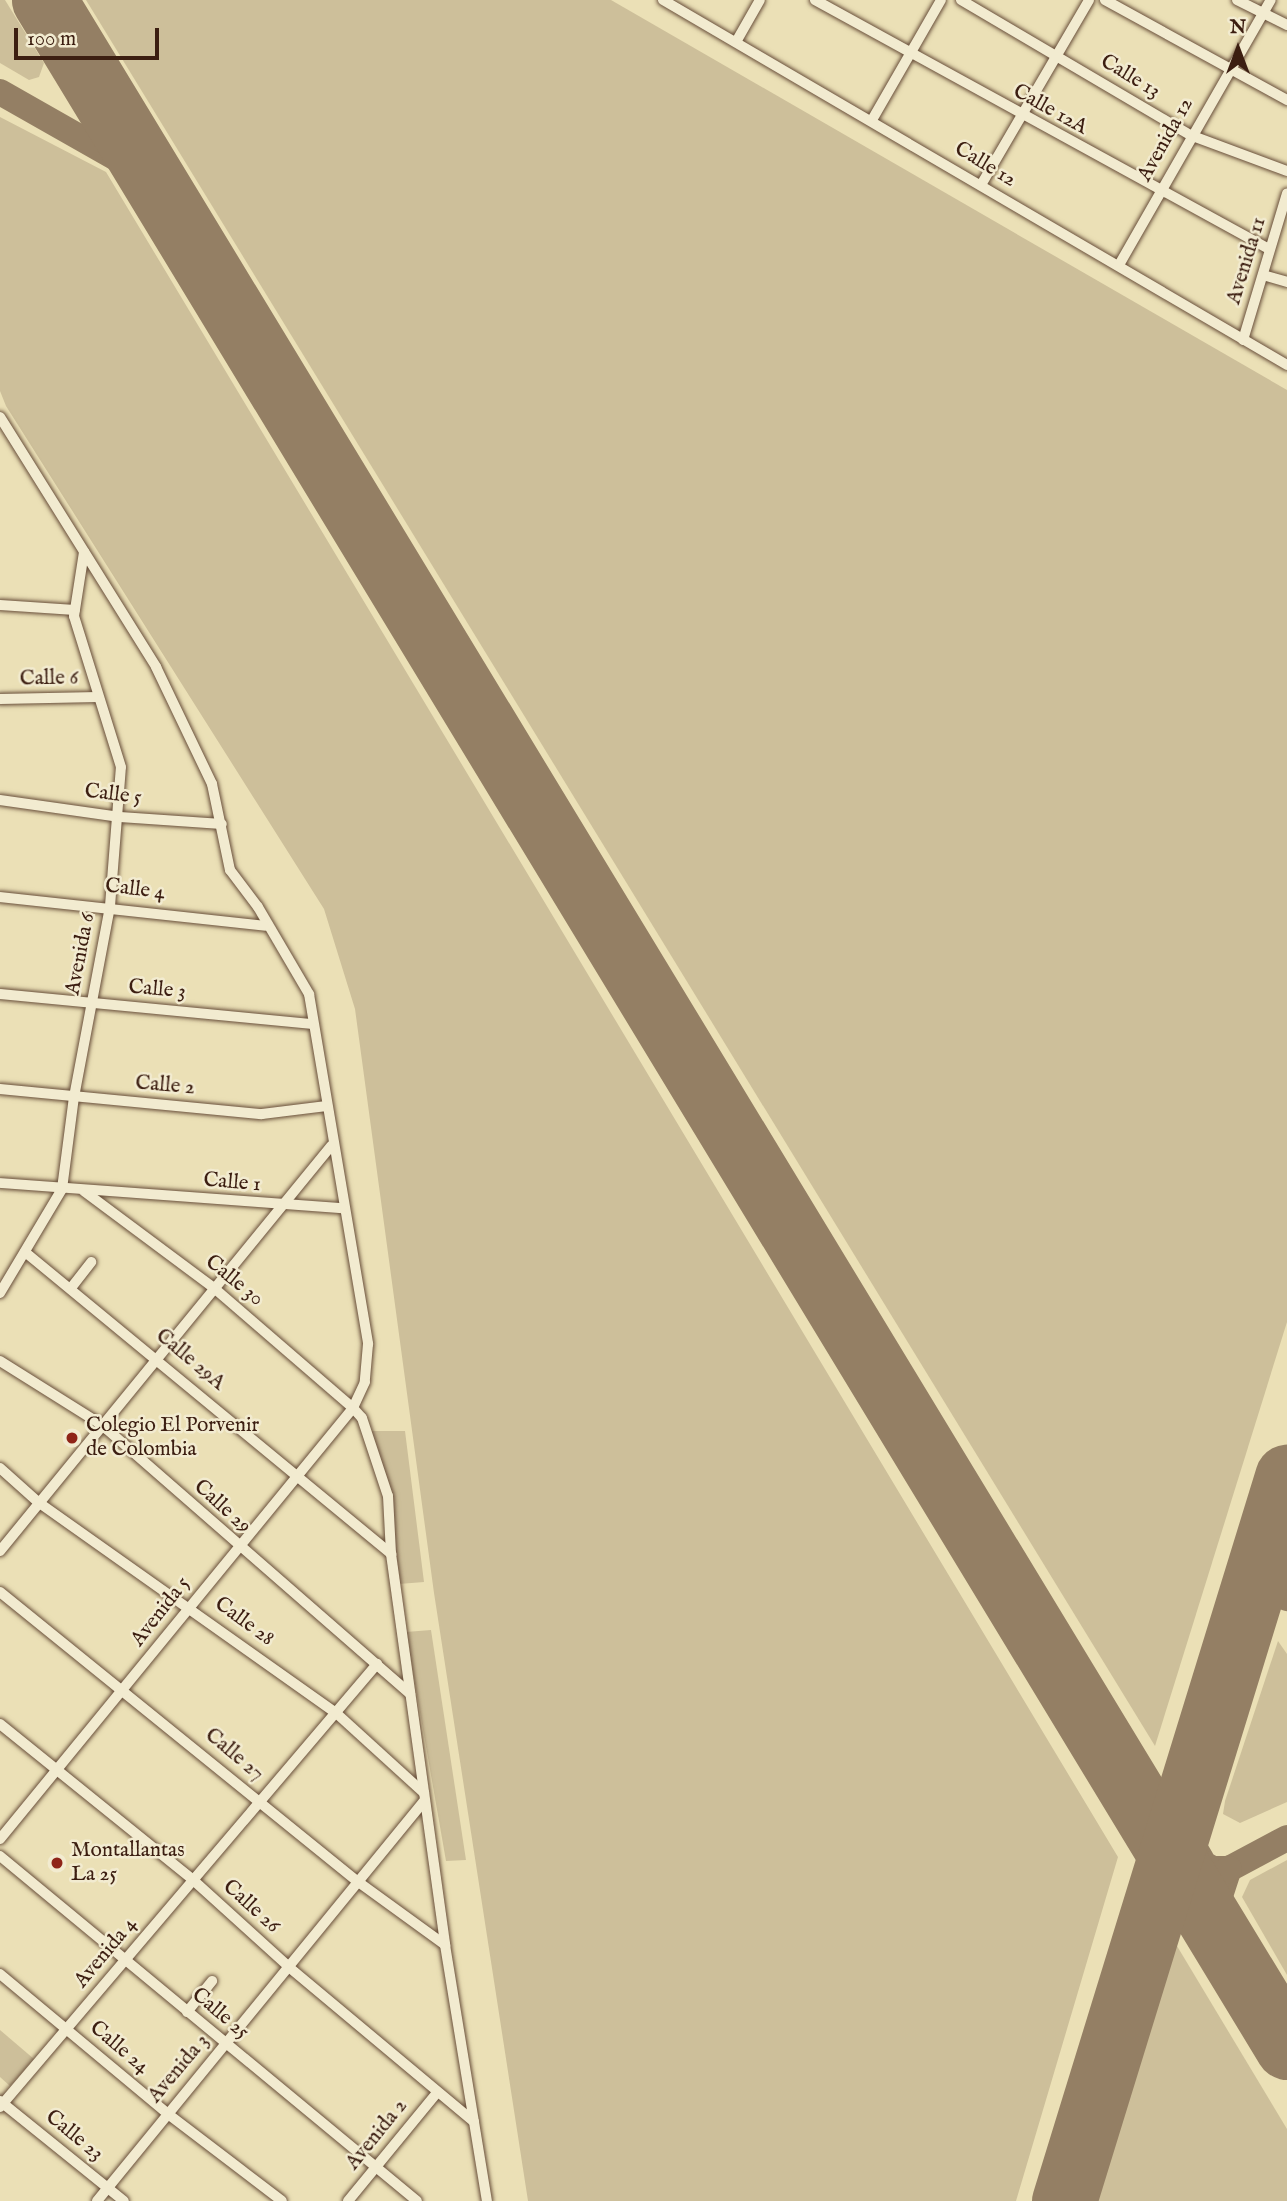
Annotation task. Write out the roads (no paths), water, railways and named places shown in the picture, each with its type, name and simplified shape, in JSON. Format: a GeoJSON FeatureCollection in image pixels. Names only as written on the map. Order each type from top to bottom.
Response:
{"type":"FeatureCollection","features":[{"type":"Feature","properties":{"kind":"street","name":"Calle 12"},"geometry":{"type":"LineString","coordinates":[[663,0],[1287,365]]}},
{"type":"Feature","properties":{"kind":"street"},"geometry":{"type":"LineString","coordinates":[[736,42],[760,0]]}},
{"type":"Feature","properties":{"kind":"street","name":"Calle 12A"},"geometry":{"type":"LineString","coordinates":[[816,0],[1158,192],[1269,249]]}},
{"type":"Feature","properties":{"kind":"street"},"geometry":{"type":"LineString","coordinates":[[872,120],[941,0]]}},
{"type":"Feature","properties":{"kind":"street","name":"Calle 13"},"geometry":{"type":"LineString","coordinates":[[961,0],[1190,135],[1287,171]]}},
{"type":"Feature","properties":{"kind":"street"},"geometry":{"type":"LineString","coordinates":[[981,185],[1088,0]]}},
{"type":"Feature","properties":{"kind":"street"},"geometry":{"type":"LineString","coordinates":[[1105,0],[1228,71],[1287,100]]}},
{"type":"Feature","properties":{"kind":"street"},"geometry":{"type":"LineString","coordinates":[[1237,0],[1287,25]]}},
{"type":"Feature","properties":{"kind":"street","name":"Avenida 12"},"geometry":{"type":"LineString","coordinates":[[1119,265],[1190,135],[1271,0]]}},
{"type":"Feature","properties":{"kind":"street","name":"Avenida 11"},"geometry":{"type":"LineString","coordinates":[[1243,340],[1269,249],[1283,222],[1287,193]]}},
{"type":"Feature","properties":{"kind":"street"},"geometry":{"type":"LineString","coordinates":[[1263,275],[1287,282]]}},
{"type":"Feature","properties":{"kind":"street","name":"Avenida 5"},"geometry":{"type":"LineString","coordinates":[[0,417],[156,667],[194,741],[212,784],[230,870],[258,908],[265,926],[309,994],[341,1208],[368,1343],[365,1382],[353,1408],[190,1605],[125,1689],[55,1768],[0,1839]]}},
{"type":"Feature","properties":{"kind":"street"},"geometry":{"type":"LineString","coordinates":[[0,605],[75,610],[84,552]]}},
{"type":"Feature","properties":{"kind":"street","name":"Avenida 6"},"geometry":{"type":"LineString","coordinates":[[0,1293],[62,1189],[74,1097],[110,906],[120,817],[121,767],[98,697],[75,610]]}},
{"type":"Feature","properties":{"kind":"street","name":"Calle 6"},"geometry":{"type":"LineString","coordinates":[[0,699],[98,697]]}},
{"type":"Feature","properties":{"kind":"street","name":"Calle 5"},"geometry":{"type":"LineString","coordinates":[[0,800],[120,817],[222,824]]}},
{"type":"Feature","properties":{"kind":"street","name":"Calle 4"},"geometry":{"type":"LineString","coordinates":[[0,897],[110,906],[265,926]]}},
{"type":"Feature","properties":{"kind":"street","name":"Calle 3"},"geometry":{"type":"LineString","coordinates":[[0,994],[312,1024]]}},
{"type":"Feature","properties":{"kind":"street","name":"Calle 2"},"geometry":{"type":"LineString","coordinates":[[0,1089],[262,1114],[327,1106]]}},
{"type":"Feature","properties":{"kind":"street"},"geometry":{"type":"LineString","coordinates":[[0,1551],[102,1425],[160,1359],[214,1288],[331,1146]]}},
{"type":"Feature","properties":{"kind":"street","name":"Calle 1"},"geometry":{"type":"LineString","coordinates":[[0,1183],[283,1207],[341,1208]]}},
{"type":"Feature","properties":{"kind":"street","name":"Calle 30"},"geometry":{"type":"LineString","coordinates":[[84,1191],[214,1288],[353,1408]]}},
{"type":"Feature","properties":{"kind":"street"},"geometry":{"type":"LineString","coordinates":[[112,1212],[119,1194]]}},
{"type":"Feature","properties":{"kind":"street","name":"Calle 29A"},"geometry":{"type":"LineString","coordinates":[[25,1252],[160,1359],[391,1554]]}},
{"type":"Feature","properties":{"kind":"street"},"geometry":{"type":"LineString","coordinates":[[71,1288],[91,1262]]}},
{"type":"Feature","properties":{"kind":"street","name":"Calle 29"},"geometry":{"type":"LineString","coordinates":[[0,1362],[102,1425],[238,1547],[410,1694]]}},
{"type":"Feature","properties":{"kind":"street"},"geometry":{"type":"LineString","coordinates":[[353,1408],[362,1418],[388,1496],[391,1554],[424,1796],[487,2201]]}},
{"type":"Feature","properties":{"kind":"street","name":"Calle 28"},"geometry":{"type":"LineString","coordinates":[[0,1468],[38,1502],[190,1605],[335,1712],[424,1796]]}},
{"type":"Feature","properties":{"kind":"street","name":"Calle 27"},"geometry":{"type":"LineString","coordinates":[[0,1592],[125,1689],[357,1881],[445,1944]]}},
{"type":"Feature","properties":{"kind":"street","name":"Avenida 4"},"geometry":{"type":"LineString","coordinates":[[1,2104],[377,1664]]}},
{"type":"Feature","properties":{"kind":"street","name":"Calle 26"},"geometry":{"type":"LineString","coordinates":[[0,1724],[192,1879],[436,2094],[474,2122]]}},
{"type":"Feature","properties":{"kind":"street","name":"Avenida 3"},"geometry":{"type":"LineString","coordinates":[[97,2201],[290,1968],[424,1796]]}},
{"type":"Feature","properties":{"kind":"street","name":"Calle 25"},"geometry":{"type":"LineString","coordinates":[[0,1856],[417,2201]]}},
{"type":"Feature","properties":{"kind":"street","name":"Calle 24"},"geometry":{"type":"LineString","coordinates":[[0,1974],[168,2114],[282,2201]]}},
{"type":"Feature","properties":{"kind":"street"},"geometry":{"type":"LineString","coordinates":[[187,2012],[212,1981]]}},
{"type":"Feature","properties":{"kind":"street","name":"Avenida 2"},"geometry":{"type":"LineString","coordinates":[[348,2201],[436,2094]]}},
{"type":"Feature","properties":{"kind":"street","name":"Calle 23"},"geometry":{"type":"LineString","coordinates":[[1,2104],[124,2201]]}},
{"type":"Feature","properties":{"kind":"place","name":"Colegio El Porvenir de Colombia"},"geometry":{"type":"Point","coordinates":[72,1438]}},
{"type":"Feature","properties":{"kind":"place","name":"Montallantas La 25"},"geometry":{"type":"Point","coordinates":[57,1863]}}]}
